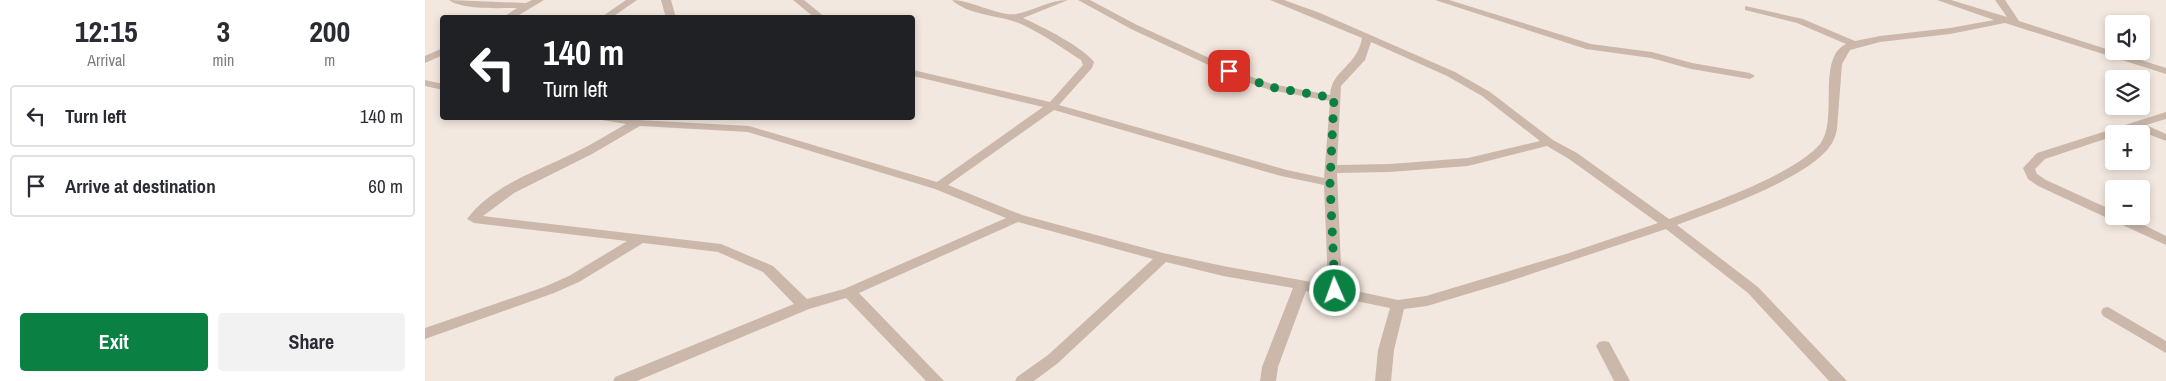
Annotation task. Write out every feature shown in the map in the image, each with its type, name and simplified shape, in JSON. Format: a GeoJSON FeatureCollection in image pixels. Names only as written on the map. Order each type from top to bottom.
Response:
{"type":"FeatureCollection","features":[{"type":"Feature","properties":{"kind":"street"},"geometry":{"type":"LineString","coordinates":[[454,0],[478,4],[527,6]]}},
{"type":"Feature","properties":{"kind":"street"},"geometry":{"type":"LineString","coordinates":[[511,15],[539,0]]}},
{"type":"Feature","properties":{"kind":"street"},"geometry":{"type":"LineString","coordinates":[[609,15],[632,0]]}},
{"type":"Feature","properties":{"kind":"street"},"geometry":{"type":"LineString","coordinates":[[667,0],[670,15]]}},
{"type":"Feature","properties":{"kind":"street"},"geometry":{"type":"LineString","coordinates":[[798,0],[818,15]]}},
{"type":"Feature","properties":{"kind":"street"},"geometry":{"type":"LineString","coordinates":[[939,186],[1052,106],[1088,66],[1089,62],[1039,30],[1015,18],[977,10],[957,0]]}},
{"type":"Feature","properties":{"kind":"street"},"geometry":{"type":"LineString","coordinates":[[1015,18],[1063,0]]}},
{"type":"Feature","properties":{"kind":"street"},"geometry":{"type":"LineString","coordinates":[[1083,0],[1134,27],[1245,78],[1270,87],[1334,98]]}},
{"type":"Feature","properties":{"kind":"street"},"geometry":{"type":"LineString","coordinates":[[1275,0],[1367,37],[1473,86],[1549,142],[1573,156],[1668,224],[1753,290],[1839,381]]}},
{"type":"Feature","properties":{"kind":"street"},"geometry":{"type":"LineString","coordinates":[[1440,0],[1590,47],[1652,56],[1691,66],[1750,76]]}},
{"type":"Feature","properties":{"kind":"street"},"geometry":{"type":"LineString","coordinates":[[1942,0],[2166,71]]}},
{"type":"Feature","properties":{"kind":"street"},"geometry":{"type":"LineString","coordinates":[[2000,0],[2010,22]]}},
{"type":"Feature","properties":{"kind":"street"},"geometry":{"type":"LineString","coordinates":[[1748,8],[1800,21],[1854,44]]}},
{"type":"Feature","properties":{"kind":"street"},"geometry":{"type":"LineString","coordinates":[[804,305],[768,270],[721,248],[473,219],[479,211],[520,185],[587,151],[630,120],[749,129],[939,186],[1017,218],[1163,256],[1301,286],[1335,291],[1398,306],[1427,301],[1646,233],[1777,179],[1804,164],[1823,148],[1829,139],[1836,64],[1843,50],[1854,44],[2010,22]]}},
{"type":"Feature","properties":{"kind":"street"},"geometry":{"type":"LineString","coordinates":[[1335,291],[1330,183],[1334,98],[1336,86],[1340,78],[1362,58],[1366,50],[1367,37]]}},
{"type":"Feature","properties":{"kind":"street"},"geometry":{"type":"LineString","coordinates":[[425,60],[440,52]]}},
{"type":"Feature","properties":{"kind":"street"},"geometry":{"type":"LineString","coordinates":[[915,73],[1052,106],[1285,173],[1330,183]]}},
{"type":"Feature","properties":{"kind":"street"},"geometry":{"type":"LineString","coordinates":[[425,83],[440,86]]}},
{"type":"Feature","properties":{"kind":"street"},"geometry":{"type":"LineString","coordinates":[[2141,125],[2166,115]]}},
{"type":"Feature","properties":{"kind":"street"},"geometry":{"type":"LineString","coordinates":[[2150,131],[2166,138]]}},
{"type":"Feature","properties":{"kind":"street"},"geometry":{"type":"LineString","coordinates":[[2105,136],[2041,156],[2029,168],[2032,176],[2042,183],[2105,212]]}},
{"type":"Feature","properties":{"kind":"street"},"geometry":{"type":"LineString","coordinates":[[1331,169],[1390,168],[1468,162],[1549,142]]}},
{"type":"Feature","properties":{"kind":"street"},"geometry":{"type":"LineString","coordinates":[[621,381],[804,305],[849,292],[1017,218]]}},
{"type":"Feature","properties":{"kind":"street"},"geometry":{"type":"LineString","coordinates":[[2133,225],[2166,241]]}},
{"type":"Feature","properties":{"kind":"street"},"geometry":{"type":"LineString","coordinates":[[425,334],[549,290],[574,279],[640,239]]}},
{"type":"Feature","properties":{"kind":"street"},"geometry":{"type":"LineString","coordinates":[[1023,381],[1053,359],[1163,256]]}},
{"type":"Feature","properties":{"kind":"street"},"geometry":{"type":"LineString","coordinates":[[1268,381],[1270,367],[1301,286]]}},
{"type":"Feature","properties":{"kind":"street"},"geometry":{"type":"LineString","coordinates":[[849,292],[936,381]]}},
{"type":"Feature","properties":{"kind":"street"},"geometry":{"type":"LineString","coordinates":[[1383,381],[1387,350],[1398,306]]}},
{"type":"Feature","properties":{"kind":"street"},"geometry":{"type":"LineString","coordinates":[[2108,312],[2166,348]]}},
{"type":"Feature","properties":{"kind":"street"},"geometry":{"type":"LineString","coordinates":[[1604,346],[1622,381]]}},
{"type":"Feature","properties":{"kind":"route"},"geometry":{"type":"LineString","coordinates":[[1229,71],[1270,87],[1290,92],[1334,98],[1330,183],[1335,291]]}}]}
